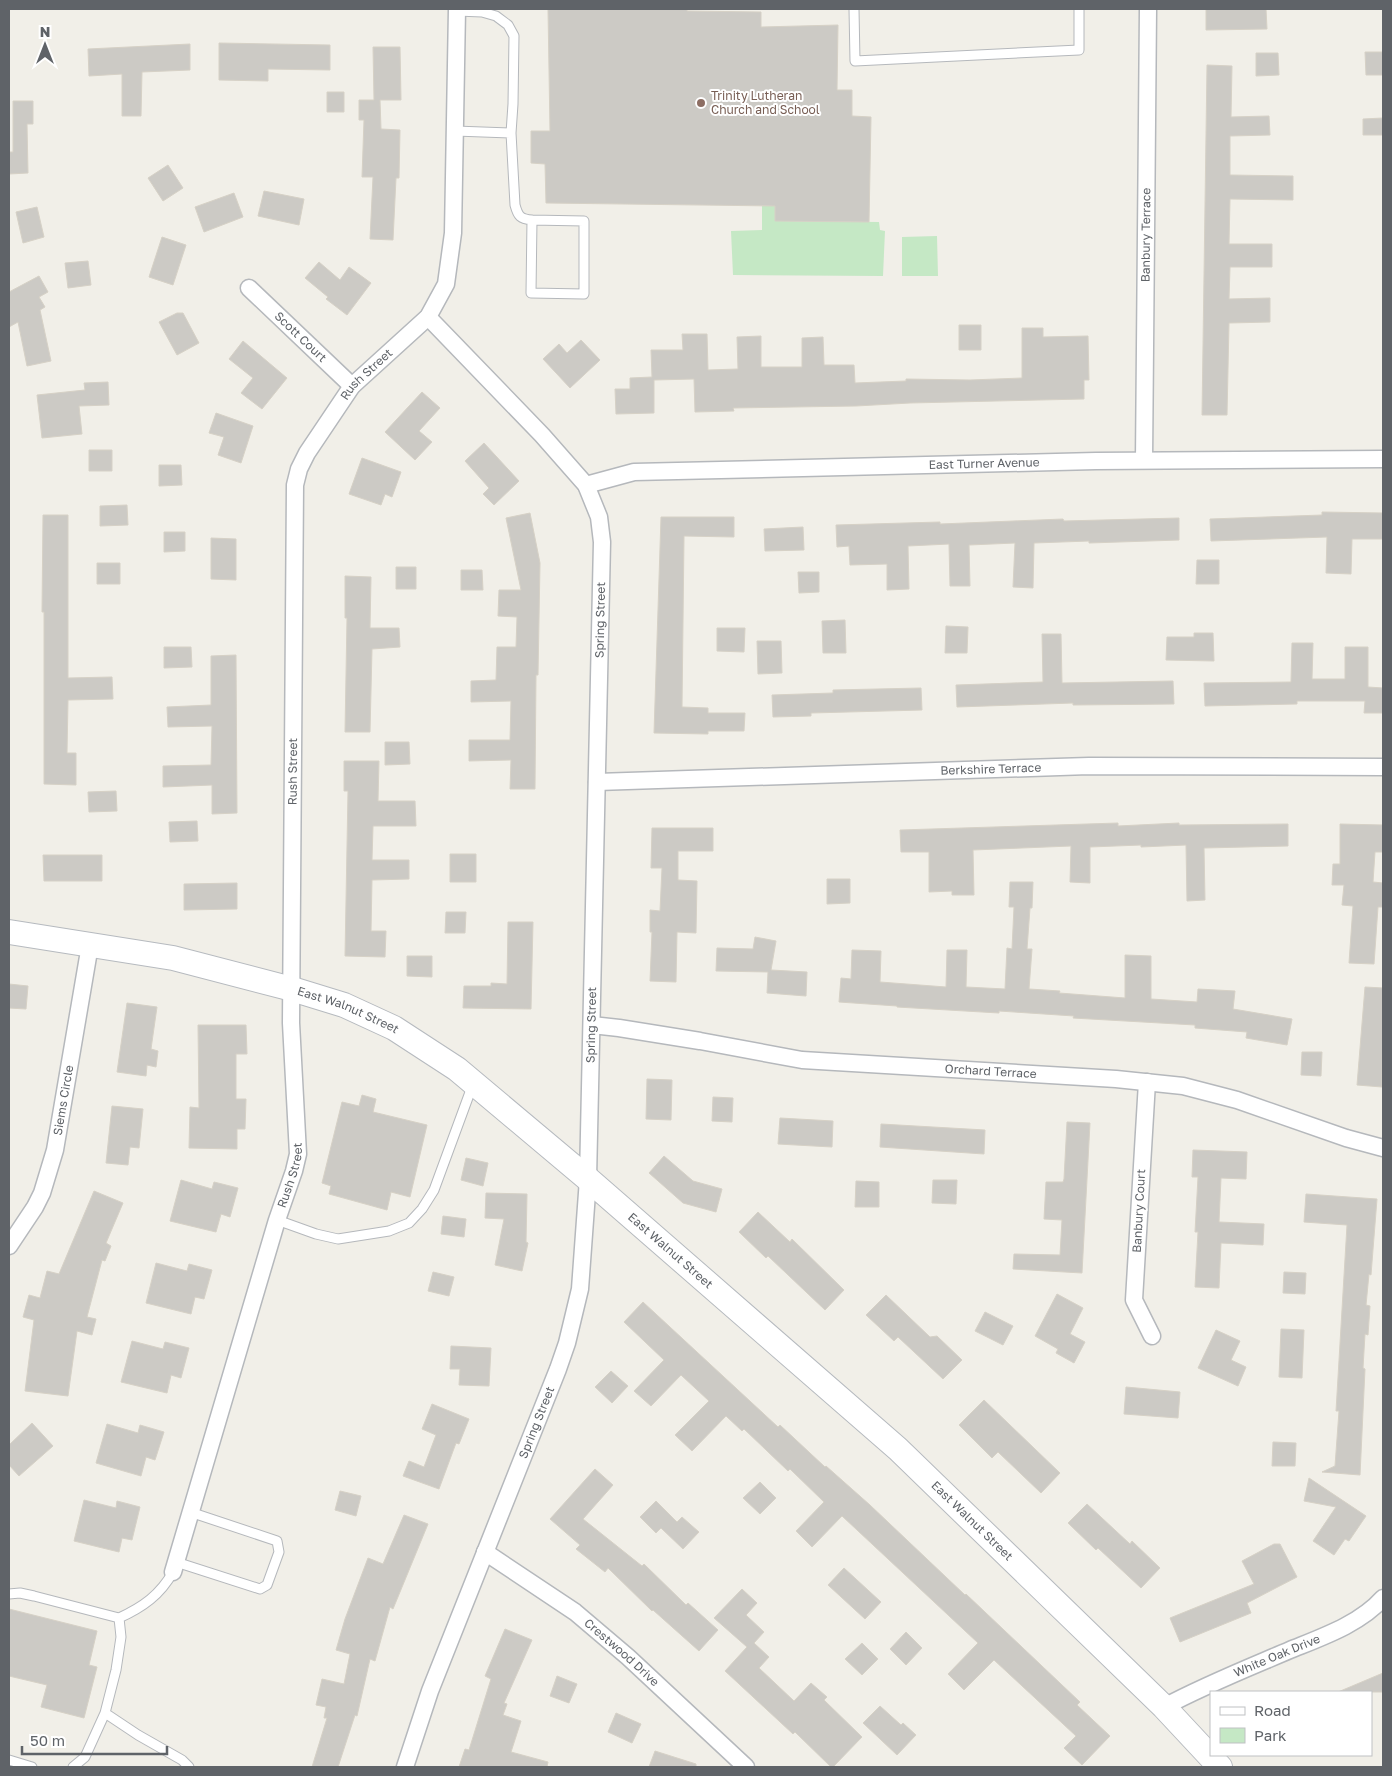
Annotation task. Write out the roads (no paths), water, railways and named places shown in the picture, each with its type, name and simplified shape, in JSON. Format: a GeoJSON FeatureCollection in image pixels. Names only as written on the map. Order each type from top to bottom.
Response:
{"type":"FeatureCollection","features":[{"type":"Feature","properties":{"kind":"street","name":"Banbury Terrace"},"geometry":{"type":"LineString","coordinates":[[1144,460],[1148,9]]}},
{"type":"Feature","properties":{"kind":"street","name":"Rush Street"},"geometry":{"type":"LineString","coordinates":[[175,1567],[298,1154],[291,1023],[295,485],[299,470],[307,453],[352,386],[428,317],[446,284],[451,256],[456,131],[457,10]]}},
{"type":"Feature","properties":{"kind":"street","name":"Scott Court"},"geometry":{"type":"LineString","coordinates":[[249,288],[352,386]]}},
{"type":"Feature","properties":{"kind":"street","name":"Spring Street"},"geometry":{"type":"LineString","coordinates":[[405,1767],[430,1691],[567,1343],[580,1289],[588,1179],[602,542],[599,517],[586,485],[542,435],[428,317]]}},
{"type":"Feature","properties":{"kind":"street","name":"East Turner Avenue"},"geometry":{"type":"LineString","coordinates":[[586,485],[634,472],[1144,460],[1383,459]]}},
{"type":"Feature","properties":{"kind":"street","name":"Berkshire Terrace"},"geometry":{"type":"LineString","coordinates":[[597,782],[1089,766],[1383,767]]}},
{"type":"Feature","properties":{"kind":"street","name":"East Walnut Street"},"geometry":{"type":"LineString","coordinates":[[9,932],[172,958],[292,988],[344,1005],[394,1028],[457,1069],[588,1179],[898,1449],[1164,1707],[1220,1767]]}},
{"type":"Feature","properties":{"kind":"street","name":"Siems Circle"},"geometry":{"type":"LineString","coordinates":[[9,1246],[42,1193],[55,1150],[90,944]]}},
{"type":"Feature","properties":{"kind":"street","name":"Orchard Terrace"},"geometry":{"type":"LineString","coordinates":[[592,1025],[664,1035],[802,1060],[1116,1079],[1183,1086],[1229,1098],[1346,1138],[1383,1148]]}},
{"type":"Feature","properties":{"kind":"street","name":"Banbury Court"},"geometry":{"type":"LineString","coordinates":[[1147,1082],[1134,1300],[1152,1336]]}},
{"type":"Feature","properties":{"kind":"street","name":"Crestwood Drive"},"geometry":{"type":"LineString","coordinates":[[485,1552],[575,1612],[628,1657],[746,1767]]}},
{"type":"Feature","properties":{"kind":"street","name":"White Oak Drive"},"geometry":{"type":"LineString","coordinates":[[1164,1707],[1192,1692],[1331,1633],[1356,1620],[1383,1598]]}},
{"type":"Feature","properties":{"kind":"lane"},"geometry":{"type":"LineString","coordinates":[[854,9],[855,61],[1079,50],[1079,9]]}},
{"type":"Feature","properties":{"kind":"lane"},"geometry":{"type":"LineString","coordinates":[[457,10],[482,12],[496,16],[508,25],[514,36],[511,133],[515,205],[518,216],[523,220],[532,220],[584,221],[584,294],[531,293],[532,220]]}},
{"type":"Feature","properties":{"kind":"lane"},"geometry":{"type":"LineString","coordinates":[[456,131],[511,133]]}},
{"type":"Feature","properties":{"kind":"lane"},"geometry":{"type":"LineString","coordinates":[[277,1220],[316,1234],[338,1239],[389,1231],[409,1223],[422,1209],[434,1190],[473,1084]]}},
{"type":"Feature","properties":{"kind":"lane"},"geometry":{"type":"LineString","coordinates":[[9,1594],[20,1593],[34,1596],[119,1618],[139,1609],[164,1588],[175,1567],[260,1589],[267,1585],[279,1552],[278,1542],[190,1512]]}},
{"type":"Feature","properties":{"kind":"lane"},"geometry":{"type":"LineString","coordinates":[[73,1767],[84,1757],[105,1713],[116,1670],[121,1637],[119,1618]]}},
{"type":"Feature","properties":{"kind":"lane"},"geometry":{"type":"LineString","coordinates":[[105,1713],[138,1735],[182,1760],[189,1767]]}},
{"type":"Feature","properties":{"kind":"lane"},"geometry":{"type":"LineString","coordinates":[[9,1760],[32,1767]]}},
{"type":"Feature","properties":{"kind":"place","name":"Trinity Lutheran Church and School"},"geometry":{"type":"Point","coordinates":[701,103]}}]}
